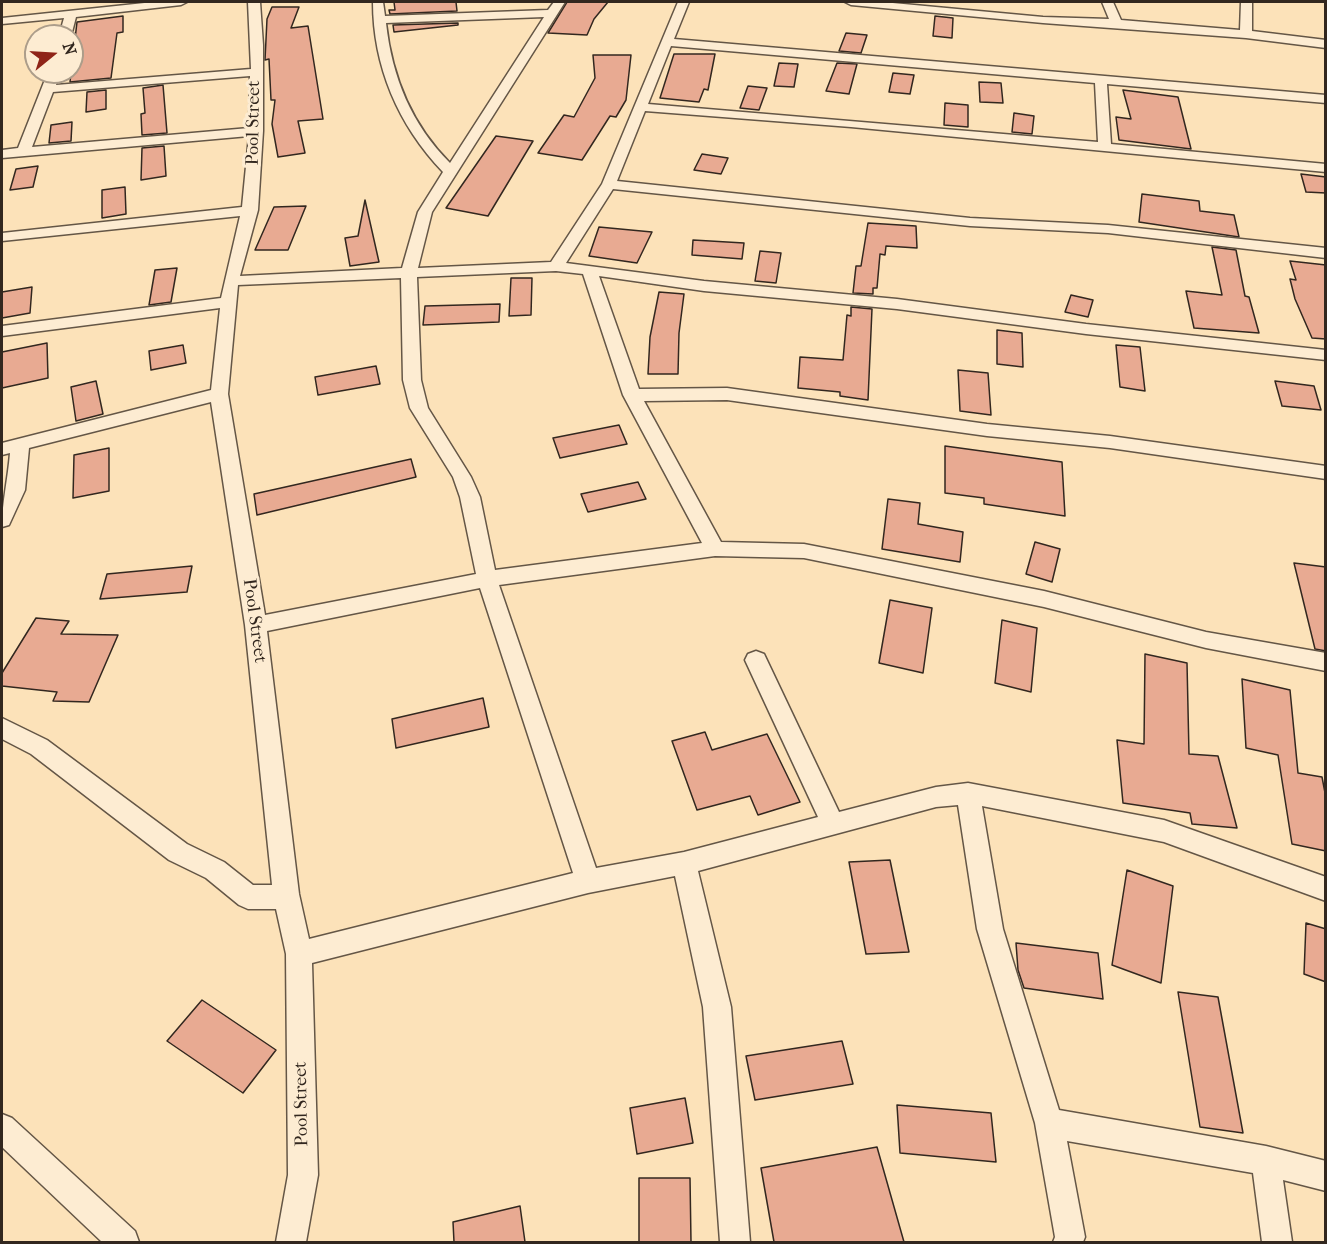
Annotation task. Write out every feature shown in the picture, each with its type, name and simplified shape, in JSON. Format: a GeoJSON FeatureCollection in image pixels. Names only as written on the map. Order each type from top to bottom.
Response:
{"type":"FeatureCollection","features":[{"type":"Feature","properties":{"kind":"street"},"geometry":{"type":"LineString","coordinates":[[2,21],[71,14],[105,5],[181,2]]}},
{"type":"Feature","properties":{"kind":"street","name":"Pool Street"},"geometry":{"type":"LineString","coordinates":[[254,2],[257,45],[256,131],[250,210],[230,292],[219,394],[256,625],[286,894],[299,954],[303,1175],[291,1242]]}},
{"type":"Feature","properties":{"kind":"street"},"geometry":{"type":"LineString","coordinates":[[378,2],[381,40],[397,97],[409,124],[431,154],[452,173]]}},
{"type":"Feature","properties":{"kind":"street"},"geometry":{"type":"LineString","coordinates":[[556,266],[609,184],[683,2]]}},
{"type":"Feature","properties":{"kind":"street"},"geometry":{"type":"LineString","coordinates":[[851,2],[1043,20],[1116,22],[1326,44]]}},
{"type":"Feature","properties":{"kind":"street"},"geometry":{"type":"LineString","coordinates":[[983,14],[985,2]]}},
{"type":"Feature","properties":{"kind":"street"},"geometry":{"type":"LineString","coordinates":[[1108,2],[1116,22]]}},
{"type":"Feature","properties":{"kind":"street"},"geometry":{"type":"LineString","coordinates":[[1246,34],[1247,2]]}},
{"type":"Feature","properties":{"kind":"street"},"geometry":{"type":"LineString","coordinates":[[379,20],[554,7]]}},
{"type":"Feature","properties":{"kind":"street"},"geometry":{"type":"LineString","coordinates":[[554,7],[452,173],[425,212],[409,271],[412,380],[419,408],[462,477],[470,497],[487,579],[588,881]]}},
{"type":"Feature","properties":{"kind":"street"},"geometry":{"type":"LineString","coordinates":[[68,24],[71,14]]}},
{"type":"Feature","properties":{"kind":"street"},"geometry":{"type":"LineString","coordinates":[[668,42],[1326,99]]}},
{"type":"Feature","properties":{"kind":"street"},"geometry":{"type":"LineString","coordinates":[[47,89],[255,72]]}},
{"type":"Feature","properties":{"kind":"street"},"geometry":{"type":"LineString","coordinates":[[1101,81],[1105,148]]}},
{"type":"Feature","properties":{"kind":"street"},"geometry":{"type":"LineString","coordinates":[[24,151],[49,84]]}},
{"type":"Feature","properties":{"kind":"street"},"geometry":{"type":"LineString","coordinates":[[640,107],[851,123],[1326,168]]}},
{"type":"Feature","properties":{"kind":"street"},"geometry":{"type":"LineString","coordinates":[[2,154],[256,131]]}},
{"type":"Feature","properties":{"kind":"street"},"geometry":{"type":"LineString","coordinates":[[609,184],[970,222],[1108,229],[1326,253]]}},
{"type":"Feature","properties":{"kind":"street"},"geometry":{"type":"LineString","coordinates":[[2,237],[250,210]]}},
{"type":"Feature","properties":{"kind":"street"},"geometry":{"type":"LineString","coordinates":[[2,331],[230,292],[409,271],[556,266],[704,286],[897,303],[1086,328],[1326,354]]}},
{"type":"Feature","properties":{"kind":"street"},"geometry":{"type":"LineString","coordinates":[[589,270],[632,395],[715,549]]}},
{"type":"Feature","properties":{"kind":"street"},"geometry":{"type":"LineString","coordinates":[[2,520],[16,490],[11,448],[219,394]]}},
{"type":"Feature","properties":{"kind":"street"},"geometry":{"type":"LineString","coordinates":[[632,395],[727,394],[987,429],[1110,442],[1326,473]]}},
{"type":"Feature","properties":{"kind":"street"},"geometry":{"type":"LineString","coordinates":[[256,625],[487,579],[715,549],[804,551],[1044,599],[1206,640],[1326,662]]}},
{"type":"Feature","properties":{"kind":"street"},"geometry":{"type":"LineString","coordinates":[[756,660],[833,824]]}},
{"type":"Feature","properties":{"kind":"street"},"geometry":{"type":"LineString","coordinates":[[2,729],[39,747],[170,846],[215,870],[248,897],[285,897],[286,894]]}},
{"type":"Feature","properties":{"kind":"street"},"geometry":{"type":"LineString","coordinates":[[299,954],[588,881],[684,863],[936,796],[968,793],[1164,831],[1326,888]]}},
{"type":"Feature","properties":{"kind":"street"},"geometry":{"type":"LineString","coordinates":[[968,793],[990,929],[1049,1123],[1070,1237],[1068,1242]]}},
{"type":"Feature","properties":{"kind":"street"},"geometry":{"type":"LineString","coordinates":[[684,863],[717,1007],[735,1242]]}},
{"type":"Feature","properties":{"kind":"street"},"geometry":{"type":"LineString","coordinates":[[1049,1123],[1266,1161],[1326,1176]]}},
{"type":"Feature","properties":{"kind":"street"},"geometry":{"type":"LineString","coordinates":[[2,1128],[124,1242]]}},
{"type":"Feature","properties":{"kind":"street"},"geometry":{"type":"LineString","coordinates":[[1266,1161],[1277,1242]]}},
{"type":"Feature","properties":{"kind":"building"},"geometry":{"type":"Polygon","coordinates":[[[394,2],[456,2],[457,11],[390,14],[389,10],[395,10],[394,2]]]}},
{"type":"Feature","properties":{"kind":"building"},"geometry":{"type":"Polygon","coordinates":[[[567,2],[608,2],[594,19],[587,35],[548,33],[567,2]]]}},
{"type":"Feature","properties":{"kind":"building"},"geometry":{"type":"Polygon","coordinates":[[[272,7],[299,7],[291,28],[308,26],[323,119],[298,121],[305,153],[278,157],[272,124],[275,100],[271,100],[269,59],[265,60],[267,19],[272,7]]]}},
{"type":"Feature","properties":{"kind":"building"},"geometry":{"type":"Polygon","coordinates":[[[123,16],[123,32],[117,33],[111,78],[84,81],[84,24],[77,24],[77,22],[123,16]]]}},
{"type":"Feature","properties":{"kind":"building"},"geometry":{"type":"Polygon","coordinates":[[[935,16],[953,18],[952,38],[933,36],[935,16]]]}},
{"type":"Feature","properties":{"kind":"building"},"geometry":{"type":"Polygon","coordinates":[[[458,23],[458,25],[394,32],[393,25],[458,23]]]}},
{"type":"Feature","properties":{"kind":"building"},"geometry":{"type":"Polygon","coordinates":[[[846,33],[867,35],[861,53],[839,51],[846,33]]]}},
{"type":"Feature","properties":{"kind":"building"},"geometry":{"type":"Polygon","coordinates":[[[674,54],[715,54],[708,90],[704,89],[699,102],[660,98],[674,54]]]}},
{"type":"Feature","properties":{"kind":"building"},"geometry":{"type":"Polygon","coordinates":[[[593,55],[631,55],[626,100],[616,117],[610,116],[582,160],[538,153],[564,115],[574,117],[595,78],[593,55]]]}},
{"type":"Feature","properties":{"kind":"building"},"geometry":{"type":"Polygon","coordinates":[[[779,63],[798,64],[794,87],[774,86],[779,63]]]}},
{"type":"Feature","properties":{"kind":"building"},"geometry":{"type":"Polygon","coordinates":[[[837,63],[857,64],[849,94],[826,91],[837,63]]]}},
{"type":"Feature","properties":{"kind":"building"},"geometry":{"type":"Polygon","coordinates":[[[893,73],[914,75],[910,94],[889,92],[893,73]]]}},
{"type":"Feature","properties":{"kind":"building"},"geometry":{"type":"Polygon","coordinates":[[[979,82],[1001,83],[1003,103],[980,102],[979,82]]]}},
{"type":"Feature","properties":{"kind":"building"},"geometry":{"type":"Polygon","coordinates":[[[163,85],[167,133],[142,135],[141,114],[145,113],[143,88],[163,85]]]}},
{"type":"Feature","properties":{"kind":"building"},"geometry":{"type":"Polygon","coordinates":[[[748,86],[767,88],[759,110],[740,108],[748,86]]]}},
{"type":"Feature","properties":{"kind":"building"},"geometry":{"type":"Polygon","coordinates":[[[106,90],[106,109],[86,112],[87,92],[106,90]]]}},
{"type":"Feature","properties":{"kind":"building"},"geometry":{"type":"Polygon","coordinates":[[[1123,90],[1178,97],[1191,149],[1119,140],[1116,117],[1131,119],[1123,90]]]}},
{"type":"Feature","properties":{"kind":"building"},"geometry":{"type":"Polygon","coordinates":[[[945,103],[968,105],[968,127],[944,125],[945,103]]]}},
{"type":"Feature","properties":{"kind":"building"},"geometry":{"type":"Polygon","coordinates":[[[1014,113],[1034,116],[1032,134],[1012,132],[1014,113]]]}},
{"type":"Feature","properties":{"kind":"building"},"geometry":{"type":"Polygon","coordinates":[[[72,122],[71,141],[49,143],[51,125],[72,122]]]}},
{"type":"Feature","properties":{"kind":"building"},"geometry":{"type":"Polygon","coordinates":[[[496,136],[533,141],[488,216],[446,208],[496,136]]]}},
{"type":"Feature","properties":{"kind":"building"},"geometry":{"type":"Polygon","coordinates":[[[164,146],[166,176],[141,180],[142,148],[164,146]]]}},
{"type":"Feature","properties":{"kind":"building"},"geometry":{"type":"Polygon","coordinates":[[[702,154],[728,158],[721,174],[694,170],[702,154]]]}},
{"type":"Feature","properties":{"kind":"building"},"geometry":{"type":"Polygon","coordinates":[[[38,166],[33,187],[10,190],[16,169],[38,166]]]}},
{"type":"Feature","properties":{"kind":"building"},"geometry":{"type":"Polygon","coordinates":[[[1301,174],[1326,177],[1326,193],[1306,192],[1301,174]]]}},
{"type":"Feature","properties":{"kind":"building"},"geometry":{"type":"Polygon","coordinates":[[[125,187],[126,214],[102,218],[102,190],[125,187]]]}},
{"type":"Feature","properties":{"kind":"building"},"geometry":{"type":"Polygon","coordinates":[[[1142,194],[1199,201],[1200,211],[1234,215],[1239,237],[1139,222],[1142,194]]]}},
{"type":"Feature","properties":{"kind":"building"},"geometry":{"type":"Polygon","coordinates":[[[365,200],[379,262],[350,266],[345,238],[358,236],[365,200]]]}},
{"type":"Feature","properties":{"kind":"building"},"geometry":{"type":"Polygon","coordinates":[[[306,206],[288,250],[255,250],[274,207],[306,206]]]}},
{"type":"Feature","properties":{"kind":"building"},"geometry":{"type":"Polygon","coordinates":[[[868,223],[916,226],[917,248],[886,246],[885,255],[880,254],[877,288],[873,288],[873,294],[853,293],[856,266],[861,266],[868,223]]]}},
{"type":"Feature","properties":{"kind":"building"},"geometry":{"type":"Polygon","coordinates":[[[599,227],[652,232],[637,263],[589,256],[599,227]]]}},
{"type":"Feature","properties":{"kind":"building"},"geometry":{"type":"Polygon","coordinates":[[[693,240],[744,243],[742,259],[692,255],[693,240]]]}},
{"type":"Feature","properties":{"kind":"building"},"geometry":{"type":"Polygon","coordinates":[[[1212,247],[1236,250],[1245,296],[1249,297],[1259,333],[1194,328],[1186,291],[1222,295],[1212,247]]]}},
{"type":"Feature","properties":{"kind":"building"},"geometry":{"type":"Polygon","coordinates":[[[760,251],[781,253],[776,283],[755,281],[760,251]]]}},
{"type":"Feature","properties":{"kind":"building"},"geometry":{"type":"Polygon","coordinates":[[[1290,261],[1326,265],[1326,339],[1312,338],[1295,299],[1290,279],[1296,280],[1290,261]]]}},
{"type":"Feature","properties":{"kind":"building"},"geometry":{"type":"Polygon","coordinates":[[[177,268],[171,302],[149,305],[155,270],[177,268]]]}},
{"type":"Feature","properties":{"kind":"building"},"geometry":{"type":"Polygon","coordinates":[[[511,278],[532,278],[531,315],[509,316],[511,278]]]}},
{"type":"Feature","properties":{"kind":"building"},"geometry":{"type":"Polygon","coordinates":[[[32,287],[30,313],[2,318],[2,292],[32,287]]]}},
{"type":"Feature","properties":{"kind":"building"},"geometry":{"type":"Polygon","coordinates":[[[659,292],[684,294],[679,333],[678,374],[648,374],[650,337],[659,292]]]}},
{"type":"Feature","properties":{"kind":"building"},"geometry":{"type":"Polygon","coordinates":[[[1071,295],[1093,300],[1088,317],[1065,312],[1071,295]]]}},
{"type":"Feature","properties":{"kind":"building"},"geometry":{"type":"Polygon","coordinates":[[[500,304],[499,322],[423,325],[425,306],[500,304]]]}},
{"type":"Feature","properties":{"kind":"building"},"geometry":{"type":"Polygon","coordinates":[[[851,307],[872,309],[868,400],[840,396],[840,392],[798,388],[800,357],[843,360],[847,315],[851,316],[851,307]]]}},
{"type":"Feature","properties":{"kind":"building"},"geometry":{"type":"Polygon","coordinates":[[[997,330],[1022,333],[1023,367],[997,364],[997,330]]]}},
{"type":"Feature","properties":{"kind":"building"},"geometry":{"type":"Polygon","coordinates":[[[47,343],[48,378],[2,388],[2,352],[47,343]]]}},
{"type":"Feature","properties":{"kind":"building"},"geometry":{"type":"Polygon","coordinates":[[[183,345],[186,363],[151,370],[149,351],[183,345]]]}},
{"type":"Feature","properties":{"kind":"building"},"geometry":{"type":"Polygon","coordinates":[[[1116,345],[1140,347],[1145,391],[1120,387],[1116,345]]]}},
{"type":"Feature","properties":{"kind":"building"},"geometry":{"type":"Polygon","coordinates":[[[376,366],[380,384],[318,395],[315,377],[376,366]]]}},
{"type":"Feature","properties":{"kind":"building"},"geometry":{"type":"Polygon","coordinates":[[[958,370],[988,373],[991,415],[960,411],[958,370]]]}},
{"type":"Feature","properties":{"kind":"building"},"geometry":{"type":"Polygon","coordinates":[[[96,381],[103,414],[76,421],[71,387],[96,381]]]}},
{"type":"Feature","properties":{"kind":"building"},"geometry":{"type":"Polygon","coordinates":[[[1275,381],[1314,386],[1321,410],[1282,406],[1275,381]]]}},
{"type":"Feature","properties":{"kind":"building"},"geometry":{"type":"Polygon","coordinates":[[[619,425],[627,444],[560,458],[553,438],[619,425]]]}},
{"type":"Feature","properties":{"kind":"building"},"geometry":{"type":"Polygon","coordinates":[[[945,446],[1062,462],[1065,516],[984,504],[984,498],[945,493],[945,446]]]}},
{"type":"Feature","properties":{"kind":"building"},"geometry":{"type":"Polygon","coordinates":[[[109,448],[109,491],[73,498],[74,455],[109,448]]]}},
{"type":"Feature","properties":{"kind":"building"},"geometry":{"type":"Polygon","coordinates":[[[411,459],[416,477],[257,515],[254,494],[411,459]]]}},
{"type":"Feature","properties":{"kind":"building"},"geometry":{"type":"Polygon","coordinates":[[[638,482],[646,499],[588,512],[581,494],[638,482]]]}},
{"type":"Feature","properties":{"kind":"building"},"geometry":{"type":"Polygon","coordinates":[[[888,499],[920,503],[918,524],[963,532],[960,562],[882,549],[888,499]]]}},
{"type":"Feature","properties":{"kind":"building"},"geometry":{"type":"Polygon","coordinates":[[[1035,542],[1060,549],[1052,582],[1026,574],[1035,542]]]}},
{"type":"Feature","properties":{"kind":"building"},"geometry":{"type":"Polygon","coordinates":[[[1294,563],[1326,567],[1326,651],[1315,649],[1294,563]]]}},
{"type":"Feature","properties":{"kind":"building"},"geometry":{"type":"Polygon","coordinates":[[[192,566],[187,592],[100,599],[107,574],[192,566]]]}},
{"type":"Feature","properties":{"kind":"building"},"geometry":{"type":"Polygon","coordinates":[[[890,600],[932,608],[923,673],[879,663],[890,600]]]}},
{"type":"Feature","properties":{"kind":"building"},"geometry":{"type":"Polygon","coordinates":[[[36,618],[69,621],[61,634],[118,635],[89,702],[53,701],[57,692],[2,686],[2,673],[36,618]]]}},
{"type":"Feature","properties":{"kind":"building"},"geometry":{"type":"Polygon","coordinates":[[[1002,620],[1037,628],[1031,692],[995,683],[1002,620]]]}},
{"type":"Feature","properties":{"kind":"building"},"geometry":{"type":"Polygon","coordinates":[[[1145,654],[1187,663],[1189,754],[1218,756],[1237,828],[1192,824],[1190,813],[1123,803],[1117,740],[1144,744],[1145,654]]]}},
{"type":"Feature","properties":{"kind":"building"},"geometry":{"type":"Polygon","coordinates":[[[1242,679],[1290,690],[1298,773],[1322,777],[1326,798],[1326,851],[1292,844],[1278,755],[1246,748],[1242,679]]]}},
{"type":"Feature","properties":{"kind":"building"},"geometry":{"type":"Polygon","coordinates":[[[483,698],[489,727],[396,748],[392,719],[483,698]]]}},
{"type":"Feature","properties":{"kind":"building"},"geometry":{"type":"Polygon","coordinates":[[[705,732],[712,750],[767,734],[800,802],[758,815],[750,796],[697,810],[672,741],[705,732]]]}},
{"type":"Feature","properties":{"kind":"building"},"geometry":{"type":"Polygon","coordinates":[[[890,860],[909,952],[866,954],[849,862],[890,860]]]}},
{"type":"Feature","properties":{"kind":"building"},"geometry":{"type":"Polygon","coordinates":[[[1127,870],[1173,886],[1161,983],[1112,965],[1127,870]]]}},
{"type":"Feature","properties":{"kind":"building"},"geometry":{"type":"Polygon","coordinates":[[[1306,923],[1326,929],[1326,982],[1304,974],[1306,923]]]}},
{"type":"Feature","properties":{"kind":"building"},"geometry":{"type":"Polygon","coordinates":[[[1016,943],[1098,953],[1103,999],[1024,988],[1018,970],[1016,943]]]}},
{"type":"Feature","properties":{"kind":"building"},"geometry":{"type":"Polygon","coordinates":[[[1178,992],[1218,997],[1243,1133],[1200,1127],[1178,992]]]}},
{"type":"Feature","properties":{"kind":"building"},"geometry":{"type":"Polygon","coordinates":[[[202,1000],[276,1050],[243,1093],[167,1041],[202,1000]]]}},
{"type":"Feature","properties":{"kind":"building"},"geometry":{"type":"Polygon","coordinates":[[[842,1041],[853,1084],[755,1100],[746,1056],[842,1041]]]}},
{"type":"Feature","properties":{"kind":"building"},"geometry":{"type":"Polygon","coordinates":[[[685,1098],[693,1143],[637,1154],[630,1108],[685,1098]]]}},
{"type":"Feature","properties":{"kind":"building"},"geometry":{"type":"Polygon","coordinates":[[[897,1105],[991,1113],[996,1162],[900,1153],[897,1105]]]}},
{"type":"Feature","properties":{"kind":"building"},"geometry":{"type":"Polygon","coordinates":[[[877,1147],[904,1242],[774,1242],[761,1168],[877,1147]]]}},
{"type":"Feature","properties":{"kind":"building"},"geometry":{"type":"Polygon","coordinates":[[[639,1178],[690,1178],[691,1242],[639,1242],[639,1178]]]}},
{"type":"Feature","properties":{"kind":"building"},"geometry":{"type":"Polygon","coordinates":[[[520,1206],[525,1242],[454,1242],[453,1222],[520,1206]]]}}]}
